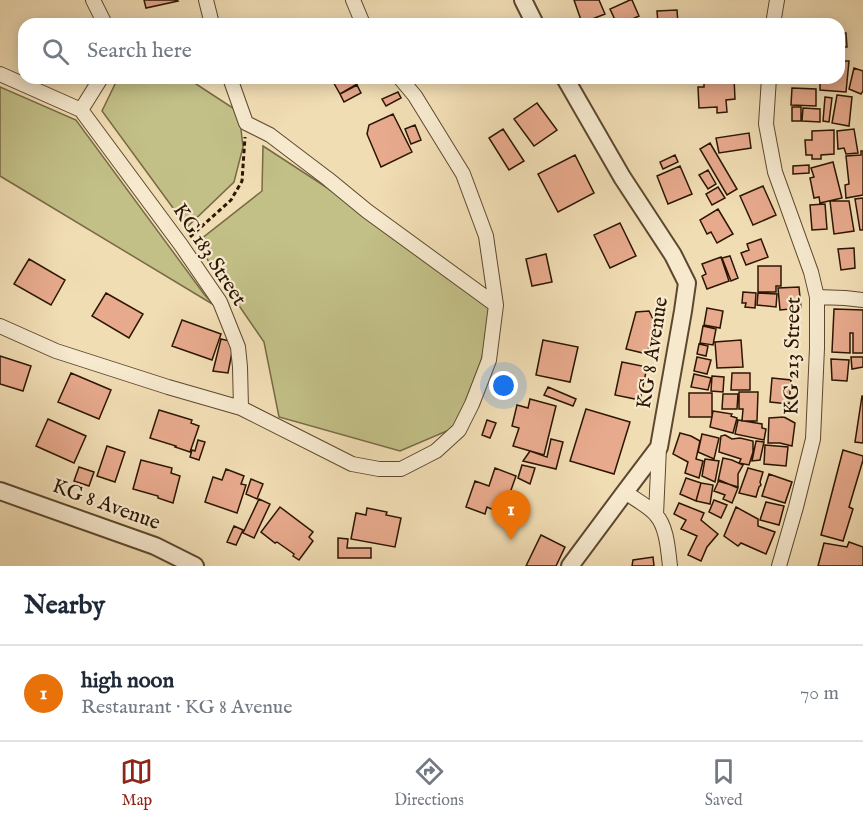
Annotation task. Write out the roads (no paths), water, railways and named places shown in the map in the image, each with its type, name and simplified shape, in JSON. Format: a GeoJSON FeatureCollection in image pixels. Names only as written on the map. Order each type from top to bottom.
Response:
{"type":"FeatureCollection","features":[{"type":"Feature","properties":{"kind":"street"},"geometry":{"type":"LineString","coordinates":[[93,0],[102,18]]}},
{"type":"Feature","properties":{"kind":"street"},"geometry":{"type":"LineString","coordinates":[[206,0],[210,18]]}},
{"type":"Feature","properties":{"kind":"street"},"geometry":{"type":"LineString","coordinates":[[353,0],[360,18]]}},
{"type":"Feature","properties":{"kind":"street"},"geometry":{"type":"LineString","coordinates":[[522,0],[532,18]]}},
{"type":"Feature","properties":{"kind":"street"},"geometry":{"type":"LineString","coordinates":[[774,18],[777,0]]}},
{"type":"Feature","properties":{"kind":"street"},"geometry":{"type":"LineString","coordinates":[[0,74],[18,82]]}},
{"type":"Feature","properties":{"kind":"street"},"geometry":{"type":"LineString","coordinates":[[22,84],[81,110],[97,84]]}},
{"type":"Feature","properties":{"kind":"street"},"geometry":{"type":"LineString","coordinates":[[232,84],[246,123],[270,135],[367,211],[496,305]]}},
{"type":"Feature","properties":{"kind":"street"},"geometry":{"type":"LineString","coordinates":[[0,326],[56,351],[156,384],[241,408],[352,464],[379,469],[401,469],[436,451],[459,430],[472,404],[489,360],[496,305],[486,236],[463,174],[415,96],[405,84]]}},
{"type":"Feature","properties":{"kind":"street","name":"KG 8 Avenue"},"geometry":{"type":"LineString","coordinates":[[568,84],[622,177],[673,255],[687,283],[659,447],[570,566]]}},
{"type":"Feature","properties":{"kind":"street","name":"KG 213 Street"},"geometry":{"type":"LineString","coordinates":[[769,84],[766,124],[775,172],[811,272],[817,297],[813,440],[779,566]]}},
{"type":"Feature","properties":{"kind":"street","name":"KG 183 Street"},"geometry":{"type":"LineString","coordinates":[[81,110],[181,245],[220,302],[238,347],[241,408]]}},
{"type":"Feature","properties":{"kind":"street"},"geometry":{"type":"LineString","coordinates":[[817,297],[863,300]]}},
{"type":"Feature","properties":{"kind":"street"},"geometry":{"type":"LineString","coordinates":[[656,515],[659,447]]}},
{"type":"Feature","properties":{"kind":"street","name":"KG 8 Avenue"},"geometry":{"type":"LineString","coordinates":[[0,491],[155,546],[195,566]]}},
{"type":"Feature","properties":{"kind":"street"},"geometry":{"type":"LineString","coordinates":[[624,492],[656,515],[668,545],[670,566]]}},
{"type":"Feature","properties":{"kind":"place","name":"high noon"},"geometry":{"type":"Point","coordinates":[511,540]}}]}
